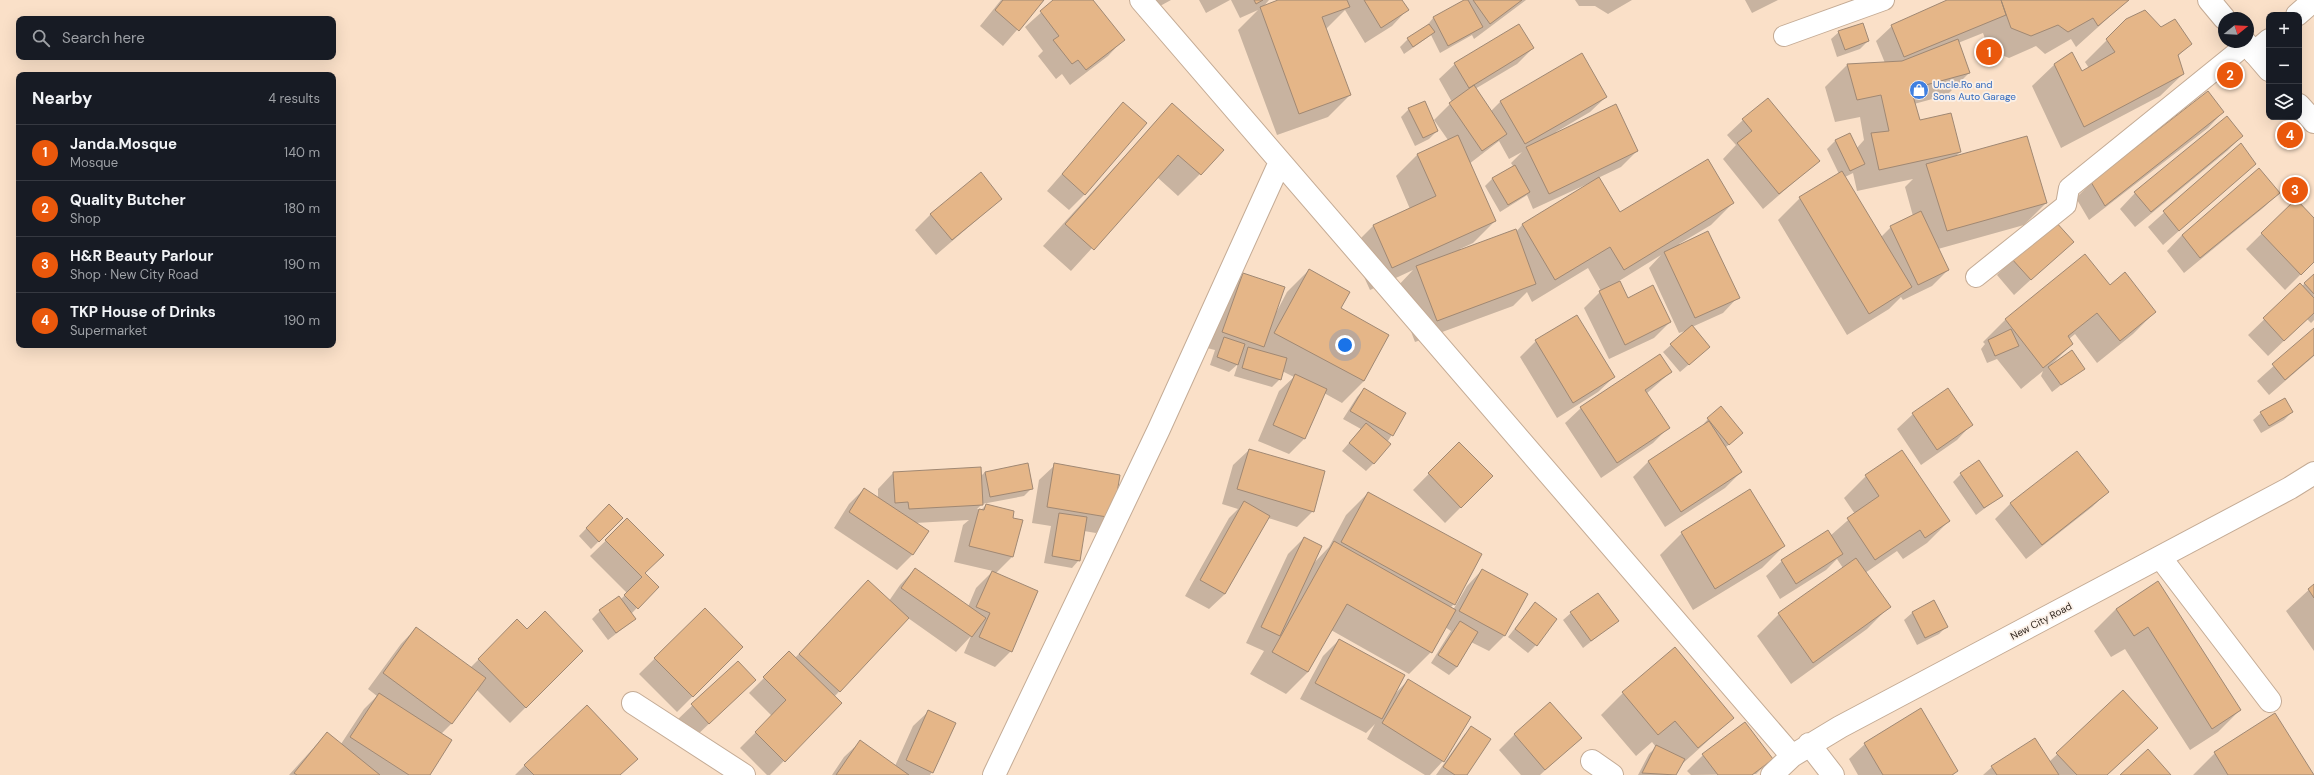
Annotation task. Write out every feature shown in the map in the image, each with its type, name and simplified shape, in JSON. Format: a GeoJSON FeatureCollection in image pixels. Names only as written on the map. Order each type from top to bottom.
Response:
{"type":"FeatureCollection","features":[{"type":"Feature","properties":{"kind":"street"},"geometry":{"type":"LineString","coordinates":[[1141,0],[1280,162],[1800,750],[1833,775]]}},
{"type":"Feature","properties":{"kind":"street"},"geometry":{"type":"LineString","coordinates":[[2208,0],[2219,12]]}},
{"type":"Feature","properties":{"kind":"street"},"geometry":{"type":"LineString","coordinates":[[2300,12],[2314,0]]}},
{"type":"Feature","properties":{"kind":"street"},"geometry":{"type":"LineString","coordinates":[[2254,45],[2266,65]]}},
{"type":"Feature","properties":{"kind":"street"},"geometry":{"type":"LineString","coordinates":[[2302,108],[2314,122]]}},
{"type":"Feature","properties":{"kind":"street"},"geometry":{"type":"LineString","coordinates":[[994,775],[1159,429],[1280,162]]}},
{"type":"Feature","properties":{"kind":"street","name":"New City Road"},"geometry":{"type":"LineString","coordinates":[[1772,775],[1800,750],[2290,488],[2314,473]]}},
{"type":"Feature","properties":{"kind":"street"},"geometry":{"type":"LineString","coordinates":[[2160,557],[2270,701]]}},
{"type":"Feature","properties":{"kind":"street"},"geometry":{"type":"LineString","coordinates":[[633,703],[744,775]]}},
{"type":"Feature","properties":{"kind":"street"},"geometry":{"type":"LineString","coordinates":[[1592,761],[1612,775]]}},
{"type":"Feature","properties":{"kind":"lane"},"geometry":{"type":"LineString","coordinates":[[1784,36],[1884,0]]}},
{"type":"Feature","properties":{"kind":"lane"},"geometry":{"type":"LineString","coordinates":[[1976,277],[2066,205],[2069,188],[2250,48]]}},
{"type":"Feature","properties":{"kind":"building"},"geometry":{"type":"Polygon","coordinates":[[[1003,0],[1044,0],[1019,31],[995,10],[1003,0]]]}},
{"type":"Feature","properties":{"kind":"building"},"geometry":{"type":"Polygon","coordinates":[[[1053,0],[1093,0],[1125,40],[1086,70],[1078,60],[1072,64],[1053,40],[1059,36],[1040,11],[1053,0]]]}},
{"type":"Feature","properties":{"kind":"building"},"geometry":{"type":"Polygon","coordinates":[[[1254,0],[1263,0],[1256,4],[1254,0]]]}},
{"type":"Feature","properties":{"kind":"building"},"geometry":{"type":"Polygon","coordinates":[[[1278,0],[1347,0],[1350,7],[1322,17],[1351,95],[1299,114],[1260,7],[1278,0]]]}},
{"type":"Feature","properties":{"kind":"building"},"geometry":{"type":"Polygon","coordinates":[[[1364,0],[1402,0],[1409,10],[1381,28],[1364,0]]]}},
{"type":"Feature","properties":{"kind":"building"},"geometry":{"type":"Polygon","coordinates":[[[1464,0],[1468,0],[1483,27],[1448,46],[1433,17],[1464,0]]]}},
{"type":"Feature","properties":{"kind":"building"},"geometry":{"type":"Polygon","coordinates":[[[1473,0],[1522,0],[1490,24],[1473,0]]]}},
{"type":"Feature","properties":{"kind":"building"},"geometry":{"type":"Polygon","coordinates":[[[1947,0],[2001,0],[2006,15],[1904,57],[1891,25],[1947,0]]]}},
{"type":"Feature","properties":{"kind":"building"},"geometry":{"type":"Polygon","coordinates":[[[2001,0],[2129,0],[2098,26],[2093,18],[2068,32],[2058,25],[2031,36],[2011,28],[2001,0]]]}},
{"type":"Feature","properties":{"kind":"building"},"geometry":{"type":"Polygon","coordinates":[[[2145,10],[2161,27],[2175,19],[2192,44],[2178,55],[2184,74],[2084,127],[2054,64],[2072,52],[2082,71],[2115,52],[2106,39],[2126,19],[2145,10]]]}},
{"type":"Feature","properties":{"kind":"building"},"geometry":{"type":"Polygon","coordinates":[[[1863,23],[1869,41],[1845,50],[1838,31],[1863,23]]]}},
{"type":"Feature","properties":{"kind":"building"},"geometry":{"type":"Polygon","coordinates":[[[1429,24],[1435,32],[1413,47],[1407,38],[1429,24]]]}},
{"type":"Feature","properties":{"kind":"building"},"geometry":{"type":"Polygon","coordinates":[[[1519,24],[1534,48],[1469,88],[1454,63],[1519,24]]]}},
{"type":"Feature","properties":{"kind":"building"},"geometry":{"type":"Polygon","coordinates":[[[1958,39],[1970,73],[1911,89],[1920,120],[1951,113],[1961,152],[1879,170],[1871,133],[1889,131],[1881,95],[1857,100],[1847,64],[1902,61],[1958,39]]]}},
{"type":"Feature","properties":{"kind":"building"},"geometry":{"type":"Polygon","coordinates":[[[1582,53],[1607,97],[1525,144],[1500,101],[1582,53]]]}},
{"type":"Feature","properties":{"kind":"building"},"geometry":{"type":"Polygon","coordinates":[[[1474,85],[1507,134],[1482,151],[1449,103],[1474,85]]]}},
{"type":"Feature","properties":{"kind":"building"},"geometry":{"type":"Polygon","coordinates":[[[2208,91],[2224,112],[2105,206],[2091,182],[2208,91]]]}},
{"type":"Feature","properties":{"kind":"building"},"geometry":{"type":"Polygon","coordinates":[[[1768,98],[1820,161],[1779,194],[1737,143],[1752,131],[1742,119],[1768,98]]]}},
{"type":"Feature","properties":{"kind":"building"},"geometry":{"type":"Polygon","coordinates":[[[1425,101],[1438,131],[1423,138],[1408,108],[1425,101]]]}},
{"type":"Feature","properties":{"kind":"building"},"geometry":{"type":"Polygon","coordinates":[[[1123,102],[1147,123],[1085,195],[1062,174],[1123,102]]]}},
{"type":"Feature","properties":{"kind":"building"},"geometry":{"type":"Polygon","coordinates":[[[1172,103],[1224,150],[1201,175],[1178,155],[1094,250],[1065,224],[1172,103]]]}},
{"type":"Feature","properties":{"kind":"building"},"geometry":{"type":"Polygon","coordinates":[[[1616,104],[1638,151],[1549,194],[1526,147],[1616,104]]]}},
{"type":"Feature","properties":{"kind":"building"},"geometry":{"type":"Polygon","coordinates":[[[2227,116],[2243,136],[2151,212],[2134,192],[2227,116]]]}},
{"type":"Feature","properties":{"kind":"building"},"geometry":{"type":"Polygon","coordinates":[[[1850,133],[1865,164],[1850,171],[1835,140],[1850,133]]]}},
{"type":"Feature","properties":{"kind":"building"},"geometry":{"type":"Polygon","coordinates":[[[1458,135],[1496,221],[1392,268],[1373,225],[1436,196],[1417,154],[1458,135]]]}},
{"type":"Feature","properties":{"kind":"building"},"geometry":{"type":"Polygon","coordinates":[[[2027,136],[2047,203],[1947,231],[1926,164],[2027,136]]]}},
{"type":"Feature","properties":{"kind":"building"},"geometry":{"type":"Polygon","coordinates":[[[2241,143],[2256,164],[2179,231],[2163,211],[2241,143]]]}},
{"type":"Feature","properties":{"kind":"building"},"geometry":{"type":"Polygon","coordinates":[[[1708,159],[1734,203],[1624,270],[1610,247],[1555,280],[1522,224],[1599,177],[1620,212],[1708,159]]]}},
{"type":"Feature","properties":{"kind":"building"},"geometry":{"type":"Polygon","coordinates":[[[1515,165],[1530,192],[1508,205],[1492,178],[1515,165]]]}},
{"type":"Feature","properties":{"kind":"building"},"geometry":{"type":"Polygon","coordinates":[[[2259,168],[2280,193],[2200,258],[2182,235],[2259,168]]]}},
{"type":"Feature","properties":{"kind":"building"},"geometry":{"type":"Polygon","coordinates":[[[1842,171],[1912,287],[1869,314],[1799,197],[1842,171]]]}},
{"type":"Feature","properties":{"kind":"building"},"geometry":{"type":"Polygon","coordinates":[[[981,172],[1002,199],[952,240],[930,214],[981,172]]]}},
{"type":"Feature","properties":{"kind":"building"},"geometry":{"type":"Polygon","coordinates":[[[2296,199],[2314,218],[2314,262],[2301,275],[2261,233],[2296,199]]]}},
{"type":"Feature","properties":{"kind":"building"},"geometry":{"type":"Polygon","coordinates":[[[1921,211],[1949,270],[1918,285],[1890,226],[1921,211]]]}},
{"type":"Feature","properties":{"kind":"building"},"geometry":{"type":"Polygon","coordinates":[[[2055,221],[2074,242],[2031,280],[2011,258],[2055,221]]]}},
{"type":"Feature","properties":{"kind":"building"},"geometry":{"type":"Polygon","coordinates":[[[1516,229],[1536,284],[1437,321],[1416,266],[1516,229]]]}},
{"type":"Feature","properties":{"kind":"building"},"geometry":{"type":"Polygon","coordinates":[[[1708,231],[1740,298],[1695,318],[1664,252],[1708,231]]]}},
{"type":"Feature","properties":{"kind":"building"},"geometry":{"type":"Polygon","coordinates":[[[2085,254],[2110,285],[2125,272],[2156,312],[2120,341],[2097,313],[2068,336],[2073,344],[2043,368],[2005,319],[2085,254]]]}},
{"type":"Feature","properties":{"kind":"building"},"geometry":{"type":"Polygon","coordinates":[[[1309,269],[1350,292],[1341,308],[1389,335],[1364,381],[1274,333],[1309,269]]]}},
{"type":"Feature","properties":{"kind":"building"},"geometry":{"type":"Polygon","coordinates":[[[1243,273],[1285,287],[1264,347],[1222,332],[1243,273]]]}},
{"type":"Feature","properties":{"kind":"building"},"geometry":{"type":"Polygon","coordinates":[[[2314,274],[2314,294],[2304,283],[2314,274]]]}},
{"type":"Feature","properties":{"kind":"building"},"geometry":{"type":"Polygon","coordinates":[[[1620,281],[1628,298],[1653,285],[1671,322],[1625,345],[1599,291],[1620,281]]]}},
{"type":"Feature","properties":{"kind":"building"},"geometry":{"type":"Polygon","coordinates":[[[2300,283],[2314,298],[2314,313],[2284,341],[2263,318],[2300,283]]]}},
{"type":"Feature","properties":{"kind":"building"},"geometry":{"type":"Polygon","coordinates":[[[1577,315],[1615,377],[1573,403],[1535,340],[1577,315]]]}},
{"type":"Feature","properties":{"kind":"building"},"geometry":{"type":"Polygon","coordinates":[[[1692,325],[1710,347],[1689,365],[1670,344],[1692,325]]]}},
{"type":"Feature","properties":{"kind":"building"},"geometry":{"type":"Polygon","coordinates":[[[2314,328],[2314,355],[2285,380],[2272,364],[2314,328]]]}},
{"type":"Feature","properties":{"kind":"building"},"geometry":{"type":"Polygon","coordinates":[[[2011,329],[2019,346],[1995,356],[1988,340],[2011,329]]]}},
{"type":"Feature","properties":{"kind":"building"},"geometry":{"type":"Polygon","coordinates":[[[1224,337],[1245,344],[1238,365],[1217,357],[1224,337]]]}},
{"type":"Feature","properties":{"kind":"building"},"geometry":{"type":"Polygon","coordinates":[[[1248,347],[1287,358],[1281,380],[1242,368],[1248,347]]]}},
{"type":"Feature","properties":{"kind":"building"},"geometry":{"type":"Polygon","coordinates":[[[2072,350],[2085,369],[2061,385],[2048,367],[2072,350]]]}},
{"type":"Feature","properties":{"kind":"building"},"geometry":{"type":"Polygon","coordinates":[[[1660,354],[1672,372],[1645,390],[1670,428],[1617,463],[1580,407],[1660,354]]]}},
{"type":"Feature","properties":{"kind":"building"},"geometry":{"type":"Polygon","coordinates":[[[1295,374],[1327,389],[1305,439],[1273,425],[1295,374]]]}},
{"type":"Feature","properties":{"kind":"building"},"geometry":{"type":"Polygon","coordinates":[[[1364,388],[1406,413],[1393,436],[1350,411],[1364,388]]]}},
{"type":"Feature","properties":{"kind":"building"},"geometry":{"type":"Polygon","coordinates":[[[1948,388],[1973,425],[1937,450],[1912,413],[1948,388]]]}},
{"type":"Feature","properties":{"kind":"building"},"geometry":{"type":"Polygon","coordinates":[[[2285,398],[2293,412],[2269,426],[2260,412],[2285,398]]]}},
{"type":"Feature","properties":{"kind":"building"},"geometry":{"type":"Polygon","coordinates":[[[1721,406],[1743,433],[1729,445],[1707,418],[1721,406]]]}},
{"type":"Feature","properties":{"kind":"building"},"geometry":{"type":"Polygon","coordinates":[[[1709,421],[1742,472],[1681,512],[1648,461],[1709,421]]]}},
{"type":"Feature","properties":{"kind":"building"},"geometry":{"type":"Polygon","coordinates":[[[1366,423],[1391,444],[1374,464],[1349,443],[1366,423]]]}},
{"type":"Feature","properties":{"kind":"building"},"geometry":{"type":"Polygon","coordinates":[[[1459,442],[1493,476],[1461,508],[1428,473],[1459,442]]]}},
{"type":"Feature","properties":{"kind":"building"},"geometry":{"type":"Polygon","coordinates":[[[1249,449],[1325,471],[1314,512],[1237,489],[1249,449]]]}},
{"type":"Feature","properties":{"kind":"building"},"geometry":{"type":"Polygon","coordinates":[[[1902,450],[1950,521],[1925,538],[1920,530],[1875,560],[1847,518],[1879,496],[1865,475],[1902,450]]]}},
{"type":"Feature","properties":{"kind":"building"},"geometry":{"type":"Polygon","coordinates":[[[2077,451],[2109,492],[2042,545],[2010,503],[2077,451]]]}},
{"type":"Feature","properties":{"kind":"building"},"geometry":{"type":"Polygon","coordinates":[[[1979,460],[2003,496],[1984,508],[1960,473],[1979,460]]]}},
{"type":"Feature","properties":{"kind":"building"},"geometry":{"type":"Polygon","coordinates":[[[1028,463],[1033,489],[990,497],[985,472],[1028,463]]]}},
{"type":"Feature","properties":{"kind":"building"},"geometry":{"type":"Polygon","coordinates":[[[1054,463],[1120,475],[1113,518],[1047,507],[1054,463]]]}},
{"type":"Feature","properties":{"kind":"building"},"geometry":{"type":"Polygon","coordinates":[[[981,467],[983,505],[909,509],[908,502],[895,503],[893,472],[981,467]]]}},
{"type":"Feature","properties":{"kind":"building"},"geometry":{"type":"Polygon","coordinates":[[[864,488],[929,531],[913,555],[849,512],[864,488]]]}},
{"type":"Feature","properties":{"kind":"building"},"geometry":{"type":"Polygon","coordinates":[[[1750,489],[1785,546],[1715,589],[1681,532],[1750,489]]]}},
{"type":"Feature","properties":{"kind":"building"},"geometry":{"type":"Polygon","coordinates":[[[1368,492],[1482,554],[1455,605],[1341,542],[1368,492]]]}},
{"type":"Feature","properties":{"kind":"building"},"geometry":{"type":"Polygon","coordinates":[[[1244,501],[1270,516],[1225,594],[1200,580],[1244,501]]]}},
{"type":"Feature","properties":{"kind":"building"},"geometry":{"type":"Polygon","coordinates":[[[609,504],[623,518],[599,542],[586,528],[609,504]]]}},
{"type":"Feature","properties":{"kind":"building"},"geometry":{"type":"Polygon","coordinates":[[[986,504],[1014,511],[1013,518],[1023,520],[1013,557],[969,546],[979,509],[984,510],[986,504]]]}},
{"type":"Feature","properties":{"kind":"building"},"geometry":{"type":"Polygon","coordinates":[[[1059,513],[1087,517],[1080,561],[1052,556],[1059,513]]]}},
{"type":"Feature","properties":{"kind":"building"},"geometry":{"type":"Polygon","coordinates":[[[627,518],[664,555],[645,573],[659,587],[638,609],[624,595],[642,577],[605,540],[627,518]]]}},
{"type":"Feature","properties":{"kind":"building"},"geometry":{"type":"Polygon","coordinates":[[[1828,530],[1843,554],[1796,584],[1781,560],[1828,530]]]}},
{"type":"Feature","properties":{"kind":"building"},"geometry":{"type":"Polygon","coordinates":[[[1304,537],[1322,546],[1280,636],[1261,627],[1304,537]]]}},
{"type":"Feature","properties":{"kind":"building"},"geometry":{"type":"Polygon","coordinates":[[[1334,541],[1456,610],[1432,653],[1347,604],[1308,672],[1272,652],[1334,541]]]}},
{"type":"Feature","properties":{"kind":"building"},"geometry":{"type":"Polygon","coordinates":[[[1856,558],[1891,607],[1813,663],[1778,613],[1856,558]]]}},
{"type":"Feature","properties":{"kind":"building"},"geometry":{"type":"Polygon","coordinates":[[[915,568],[986,618],[972,637],[901,588],[915,568]]]}},
{"type":"Feature","properties":{"kind":"building"},"geometry":{"type":"Polygon","coordinates":[[[1482,569],[1528,594],[1505,636],[1459,611],[1482,569]]]}},
{"type":"Feature","properties":{"kind":"building"},"geometry":{"type":"Polygon","coordinates":[[[992,571],[1038,591],[1012,652],[979,637],[990,613],[976,607],[992,571]]]}},
{"type":"Feature","properties":{"kind":"building"},"geometry":{"type":"Polygon","coordinates":[[[868,580],[909,618],[840,692],[799,654],[868,580]]]}},
{"type":"Feature","properties":{"kind":"building"},"geometry":{"type":"Polygon","coordinates":[[[2158,581],[2241,710],[2212,729],[2148,627],[2134,636],[2116,609],[2158,581]]]}},
{"type":"Feature","properties":{"kind":"building"},"geometry":{"type":"Polygon","coordinates":[[[2314,584],[2314,598],[2308,589],[2314,584]]]}},
{"type":"Feature","properties":{"kind":"building"},"geometry":{"type":"Polygon","coordinates":[[[1598,593],[1619,621],[1591,641],[1570,612],[1598,593]]]}},
{"type":"Feature","properties":{"kind":"building"},"geometry":{"type":"Polygon","coordinates":[[[619,596],[636,619],[616,633],[599,610],[619,596]]]}},
{"type":"Feature","properties":{"kind":"building"},"geometry":{"type":"Polygon","coordinates":[[[1934,600],[1948,627],[1925,638],[1912,612],[1934,600]]]}},
{"type":"Feature","properties":{"kind":"building"},"geometry":{"type":"Polygon","coordinates":[[[1535,602],[1557,619],[1537,646],[1515,629],[1535,602]]]}},
{"type":"Feature","properties":{"kind":"building"},"geometry":{"type":"Polygon","coordinates":[[[705,608],[743,647],[693,697],[654,658],[705,608]]]}},
{"type":"Feature","properties":{"kind":"building"},"geometry":{"type":"Polygon","coordinates":[[[545,611],[583,651],[526,708],[478,659],[517,619],[527,629],[545,611]]]}},
{"type":"Feature","properties":{"kind":"building"},"geometry":{"type":"Polygon","coordinates":[[[1460,621],[1478,632],[1457,667],[1438,655],[1460,621]]]}},
{"type":"Feature","properties":{"kind":"building"},"geometry":{"type":"Polygon","coordinates":[[[416,627],[486,678],[452,724],[383,673],[416,627]]]}},
{"type":"Feature","properties":{"kind":"building"},"geometry":{"type":"Polygon","coordinates":[[[1339,639],[1405,675],[1382,719],[1315,683],[1339,639]]]}},
{"type":"Feature","properties":{"kind":"building"},"geometry":{"type":"Polygon","coordinates":[[[1675,647],[1734,718],[1698,748],[1675,721],[1658,735],[1622,692],[1675,647]]]}},
{"type":"Feature","properties":{"kind":"building"},"geometry":{"type":"Polygon","coordinates":[[[789,651],[842,703],[785,762],[755,732],[786,700],[763,677],[789,651]]]}},
{"type":"Feature","properties":{"kind":"building"},"geometry":{"type":"Polygon","coordinates":[[[738,661],[756,680],[709,724],[691,704],[738,661]]]}},
{"type":"Feature","properties":{"kind":"building"},"geometry":{"type":"Polygon","coordinates":[[[1408,679],[1471,717],[1444,762],[1382,723],[1408,679]]]}},
{"type":"Feature","properties":{"kind":"building"},"geometry":{"type":"Polygon","coordinates":[[[2123,690],[2158,728],[2107,775],[2077,775],[2056,753],[2123,690]]]}},
{"type":"Feature","properties":{"kind":"building"},"geometry":{"type":"Polygon","coordinates":[[[379,693],[452,740],[430,775],[409,775],[350,737],[379,693]]]}},
{"type":"Feature","properties":{"kind":"building"},"geometry":{"type":"Polygon","coordinates":[[[1550,702],[1582,738],[1545,770],[1514,734],[1550,702]]]}},
{"type":"Feature","properties":{"kind":"building"},"geometry":{"type":"Polygon","coordinates":[[[587,705],[638,759],[620,775],[534,775],[524,765],[587,705]]]}},
{"type":"Feature","properties":{"kind":"building"},"geometry":{"type":"Polygon","coordinates":[[[1921,708],[1958,771],[1952,775],[1883,775],[1864,743],[1921,708]]]}},
{"type":"Feature","properties":{"kind":"building"},"geometry":{"type":"Polygon","coordinates":[[[928,710],[956,723],[933,773],[906,760],[928,710]]]}},
{"type":"Feature","properties":{"kind":"building"},"geometry":{"type":"Polygon","coordinates":[[[2275,713],[2314,775],[2228,775],[2214,752],[2275,713]]]}},
{"type":"Feature","properties":{"kind":"building"},"geometry":{"type":"Polygon","coordinates":[[[1745,722],[1773,759],[1752,775],[1718,775],[1702,754],[1745,722]]]}},
{"type":"Feature","properties":{"kind":"building"},"geometry":{"type":"Polygon","coordinates":[[[1471,726],[1491,739],[1467,775],[1455,775],[1443,767],[1471,726]]]}},
{"type":"Feature","properties":{"kind":"building"},"geometry":{"type":"Polygon","coordinates":[[[327,732],[380,775],[297,775],[294,773],[327,732]]]}},
{"type":"Feature","properties":{"kind":"building"},"geometry":{"type":"Polygon","coordinates":[[[2035,738],[2059,775],[1997,775],[1991,766],[2035,738]]]}},
{"type":"Feature","properties":{"kind":"building"},"geometry":{"type":"Polygon","coordinates":[[[860,740],[909,775],[836,775],[860,740]]]}},
{"type":"Feature","properties":{"kind":"building"},"geometry":{"type":"Polygon","coordinates":[[[1656,745],[1685,759],[1676,775],[1642,773],[1656,745]]]}},
{"type":"Feature","properties":{"kind":"building"},"geometry":{"type":"Polygon","coordinates":[[[2148,749],[2171,775],[2120,775],[2148,749]]]}},
{"type":"Feature","properties":{"kind":"place","name":"Janda.Mosque"},"geometry":{"type":"Point","coordinates":[1989,52]}},
{"type":"Feature","properties":{"kind":"place","name":"Quality Butcher"},"geometry":{"type":"Point","coordinates":[2230,75]}},
{"type":"Feature","properties":{"kind":"place","name":"Uncle.Ro and Sons Auto Garage"},"geometry":{"type":"Point","coordinates":[1919,90]}},
{"type":"Feature","properties":{"kind":"place","name":"TKP House of Drinks"},"geometry":{"type":"Point","coordinates":[2290,135]}},
{"type":"Feature","properties":{"kind":"place","name":"H&R Beauty Parlour"},"geometry":{"type":"Point","coordinates":[2295,190]}}]}
